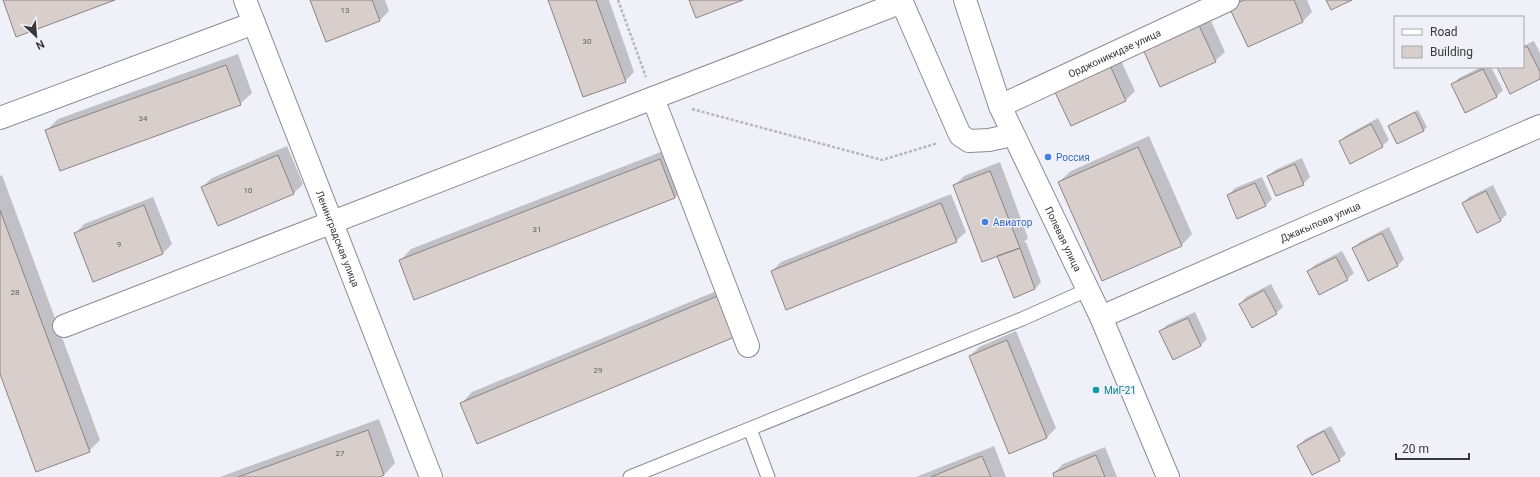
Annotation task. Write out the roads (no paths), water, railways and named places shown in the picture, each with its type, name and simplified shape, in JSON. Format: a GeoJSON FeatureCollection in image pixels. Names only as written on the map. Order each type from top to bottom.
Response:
{"type":"FeatureCollection","features":[{"type":"Feature","properties":{"kind":"street","name":"Ленинградская улица"},"geometry":{"type":"LineString","coordinates":[[244,0],[431,477]]}},
{"type":"Feature","properties":{"kind":"street","name":"Полевая улица"},"geometry":{"type":"LineString","coordinates":[[965,0],[1000,106],[1012,135],[1101,317],[1168,477]]}},
{"type":"Feature","properties":{"kind":"street","name":"Орджоникидзе улица"},"geometry":{"type":"LineString","coordinates":[[1000,106],[1228,0]]}},
{"type":"Feature","properties":{"kind":"street"},"geometry":{"type":"LineString","coordinates":[[64,326],[902,1],[960,135],[969,141],[989,140],[1012,135]]}},
{"type":"Feature","properties":{"kind":"street"},"geometry":{"type":"LineString","coordinates":[[0,118],[254,23]]}},
{"type":"Feature","properties":{"kind":"street"},"geometry":{"type":"LineString","coordinates":[[653,98],[748,346]]}},
{"type":"Feature","properties":{"kind":"street","name":"Джакыпова улица"},"geometry":{"type":"LineString","coordinates":[[1101,317],[1540,126]]}},
{"type":"Feature","properties":{"kind":"lane"},"geometry":{"type":"LineString","coordinates":[[630,477],[1022,319],[1087,290]]}},
{"type":"Feature","properties":{"kind":"lane"},"geometry":{"type":"LineString","coordinates":[[750,429],[768,477]]}},
{"type":"Feature","properties":{"kind":"place","name":"Россия"},"geometry":{"type":"Point","coordinates":[1048,157]}},
{"type":"Feature","properties":{"kind":"place","name":"Авиатор"},"geometry":{"type":"Point","coordinates":[985,222]}},
{"type":"Feature","properties":{"kind":"place","name":"МиГ-21"},"geometry":{"type":"Point","coordinates":[1096,390]}}]}
